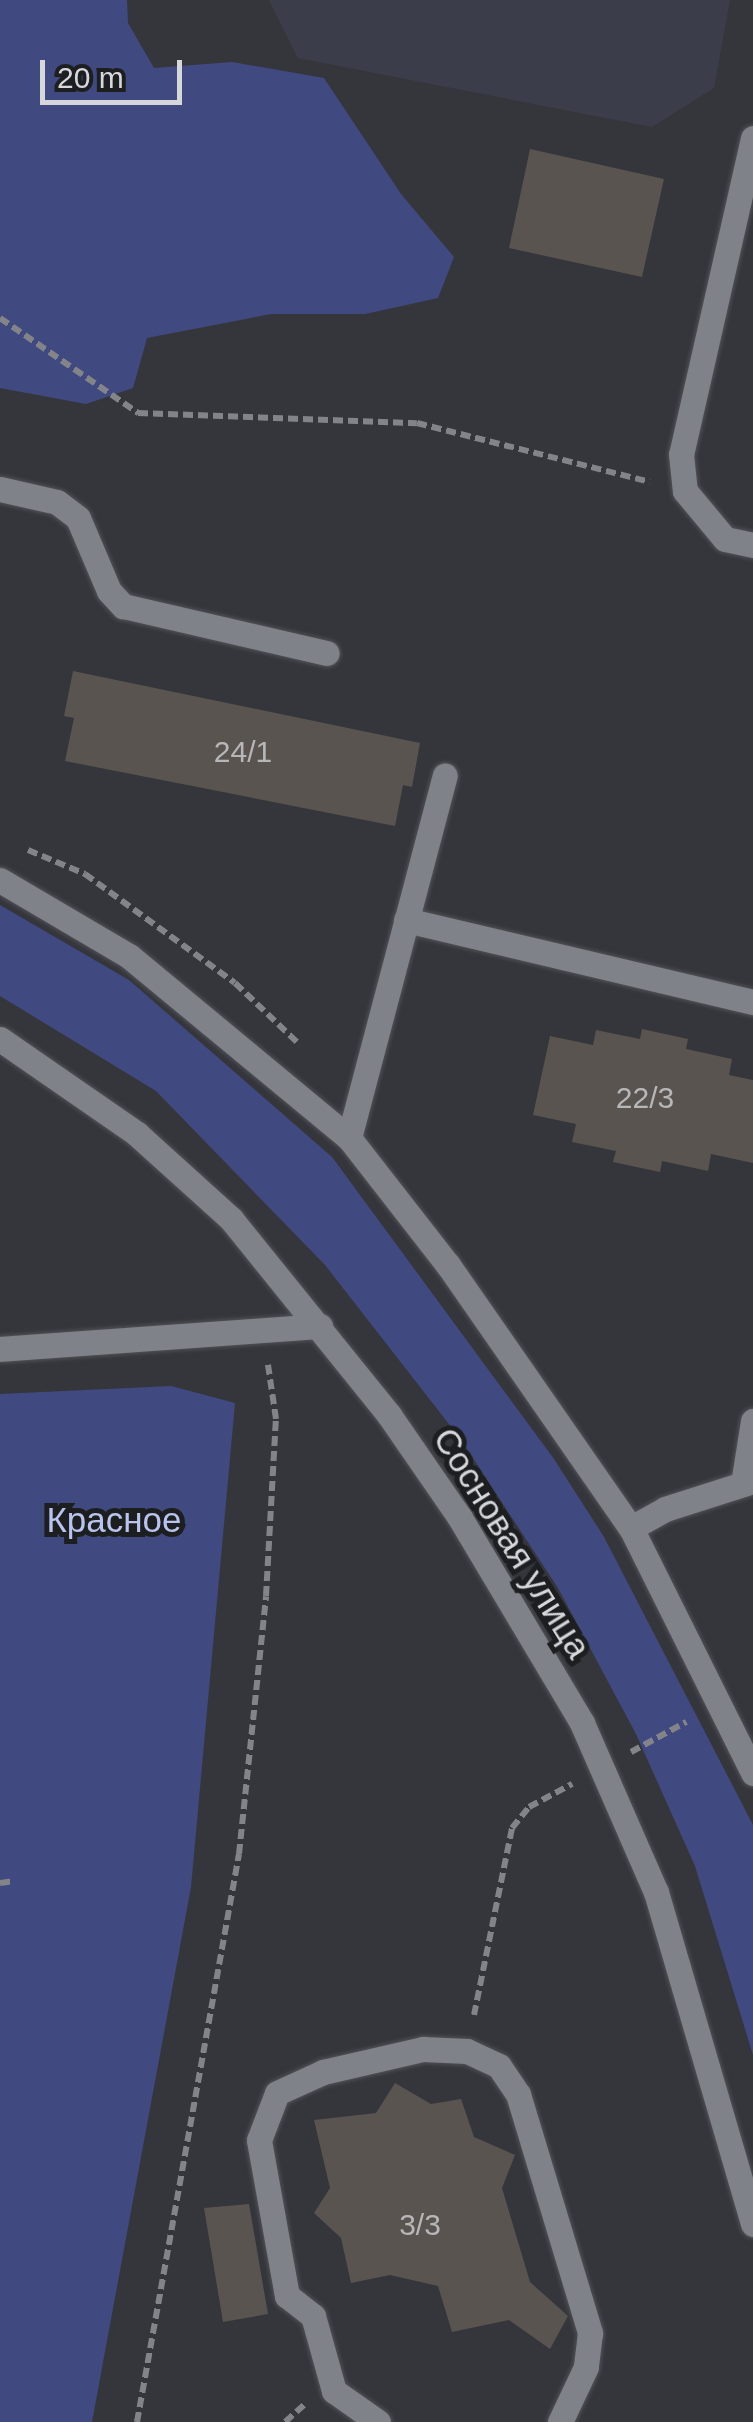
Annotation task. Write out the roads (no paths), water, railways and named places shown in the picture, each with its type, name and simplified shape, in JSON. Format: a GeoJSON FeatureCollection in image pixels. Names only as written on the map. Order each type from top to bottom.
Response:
{"type":"FeatureCollection","features":[{"type":"Feature","properties":{"kind":"street"},"geometry":{"type":"LineString","coordinates":[[753,138],[681,454],[685,490],[725,539],[753,545]]}},
{"type":"Feature","properties":{"kind":"street"},"geometry":{"type":"LineString","coordinates":[[0,489],[57,502],[78,518],[109,591],[123,606],[327,652]]}},
{"type":"Feature","properties":{"kind":"street"},"geometry":{"type":"LineString","coordinates":[[348,1138],[444,775]]}},
{"type":"Feature","properties":{"kind":"street"},"geometry":{"type":"LineString","coordinates":[[0,880],[129,956],[348,1138],[448,1265],[630,1528],[753,1772]]}},
{"type":"Feature","properties":{"kind":"street"},"geometry":{"type":"LineString","coordinates":[[406,920],[753,1002]]}},
{"type":"Feature","properties":{"kind":"street","name":"Сосновая улица"},"geometry":{"type":"LineString","coordinates":[[0,1039],[150,1146],[231,1218],[320,1326],[460,1518],[523,1617],[601,1768],[656,1892],[753,2224]]}},
{"type":"Feature","properties":{"kind":"street"},"geometry":{"type":"LineString","coordinates":[[0,1348],[320,1326]]}},
{"type":"Feature","properties":{"kind":"street"},"geometry":{"type":"LineString","coordinates":[[630,1528],[748,1483],[753,1421]]}},
{"type":"Feature","properties":{"kind":"street"},"geometry":{"type":"LineString","coordinates":[[378,2422],[334,2392],[314,2316],[287,2296],[259,2140],[277,2093],[322,2072],[423,2048],[467,2051],[499,2066],[518,2094],[590,2333],[586,2367],[560,2422]]}},
{"type":"Feature","properties":{"kind":"park label","name":"Красное"},"geometry":{"type":"Point","coordinates":[114,1520]}}]}
